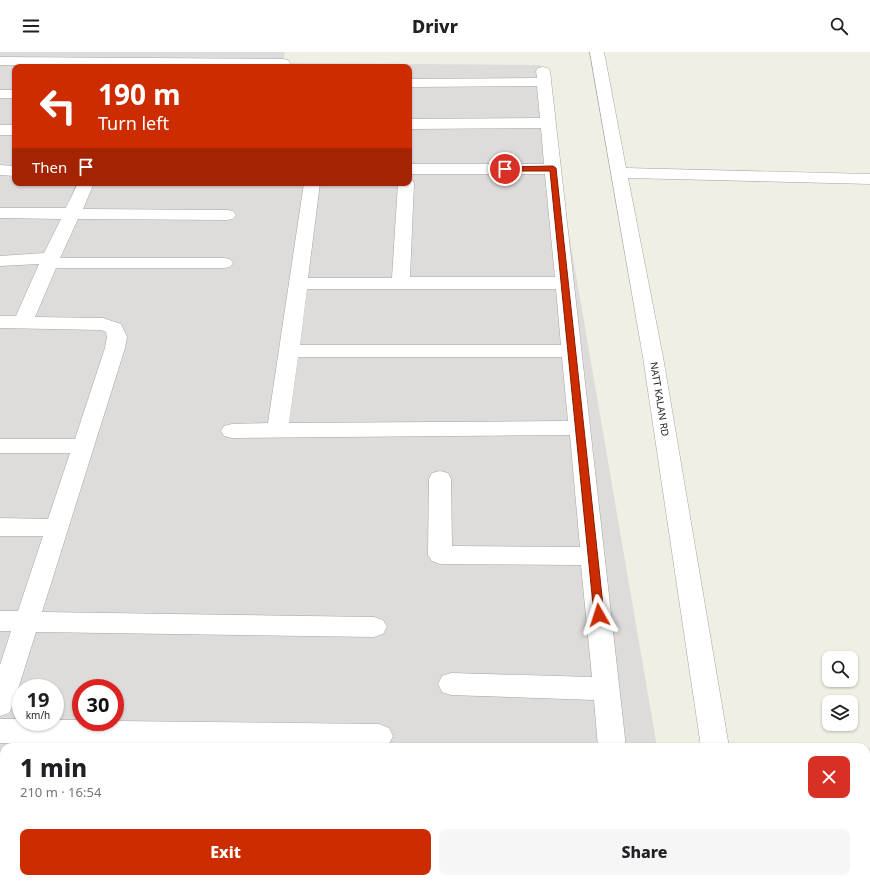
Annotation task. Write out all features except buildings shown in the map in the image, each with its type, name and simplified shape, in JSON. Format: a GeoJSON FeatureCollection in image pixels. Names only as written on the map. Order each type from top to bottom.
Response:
{"type":"FeatureCollection","features":[{"type":"Feature","properties":{"kind":"street","name":"NATT KALAN RD"},"geometry":{"type":"LineString","coordinates":[[597,52],[653,357],[715,743]]}},
{"type":"Feature","properties":{"kind":"street"},"geometry":{"type":"LineString","coordinates":[[0,62],[142,61],[283,63]]}},
{"type":"Feature","properties":{"kind":"street"},"geometry":{"type":"LineString","coordinates":[[412,83],[543,77],[612,743]]}},
{"type":"Feature","properties":{"kind":"street"},"geometry":{"type":"LineString","coordinates":[[0,94],[12,94]]}},
{"type":"Feature","properties":{"kind":"street"},"geometry":{"type":"LineString","coordinates":[[412,124],[548,123]]}},
{"type":"Feature","properties":{"kind":"street"},"geometry":{"type":"LineString","coordinates":[[0,130],[12,130]]}},
{"type":"Feature","properties":{"kind":"street"},"geometry":{"type":"LineString","coordinates":[[412,169],[553,168]]}},
{"type":"Feature","properties":{"kind":"street"},"geometry":{"type":"LineString","coordinates":[[0,170],[12,170]]}},
{"type":"Feature","properties":{"kind":"street"},"geometry":{"type":"LineString","coordinates":[[619,173],[870,179]]}},
{"type":"Feature","properties":{"kind":"street"},"geometry":{"type":"LineString","coordinates":[[23,322],[85,186]]}},
{"type":"Feature","properties":{"kind":"street"},"geometry":{"type":"LineString","coordinates":[[278,430],[312,186]]}},
{"type":"Feature","properties":{"kind":"street"},"geometry":{"type":"LineString","coordinates":[[401,283],[406,186]]}},
{"type":"Feature","properties":{"kind":"street"},"geometry":{"type":"LineString","coordinates":[[0,213],[228,216]]}},
{"type":"Feature","properties":{"kind":"street"},"geometry":{"type":"LineString","coordinates":[[0,262],[50,261],[224,263]]}},
{"type":"Feature","properties":{"kind":"street"},"geometry":{"type":"LineString","coordinates":[[298,284],[565,283]]}},
{"type":"Feature","properties":{"kind":"street"},"geometry":{"type":"LineString","coordinates":[[0,322],[103,324],[114,328],[117,337],[115,348],[84,446],[0,705]]}},
{"type":"Feature","properties":{"kind":"street"},"geometry":{"type":"LineString","coordinates":[[289,351],[571,350]]}},
{"type":"Feature","properties":{"kind":"street"},"geometry":{"type":"LineString","coordinates":[[232,431],[579,428]]}},
{"type":"Feature","properties":{"kind":"street"},"geometry":{"type":"LineString","coordinates":[[0,446],[84,446]]}},
{"type":"Feature","properties":{"kind":"street"},"geometry":{"type":"LineString","coordinates":[[440,479],[440,555],[593,556]]}},
{"type":"Feature","properties":{"kind":"street"},"geometry":{"type":"LineString","coordinates":[[0,527],[57,528]]}},
{"type":"Feature","properties":{"kind":"street"},"geometry":{"type":"LineString","coordinates":[[0,621],[374,627]]}},
{"type":"Feature","properties":{"kind":"street"},"geometry":{"type":"LineString","coordinates":[[451,684],[606,689]]}},
{"type":"Feature","properties":{"kind":"street"},"geometry":{"type":"LineString","coordinates":[[0,731],[379,736]]}},
{"type":"Feature","properties":{"kind":"shaded area"},"geometry":{"type":"Polygon","coordinates":[[[0,52],[285,52],[283,63],[412,64],[12,64],[12,186],[412,186],[412,64],[540,65],[656,743],[0,743],[0,52]]]}},
{"type":"Feature","properties":{"kind":"route"},"geometry":{"type":"LineString","coordinates":[[505,169],[553,168],[599,615]]}}]}
